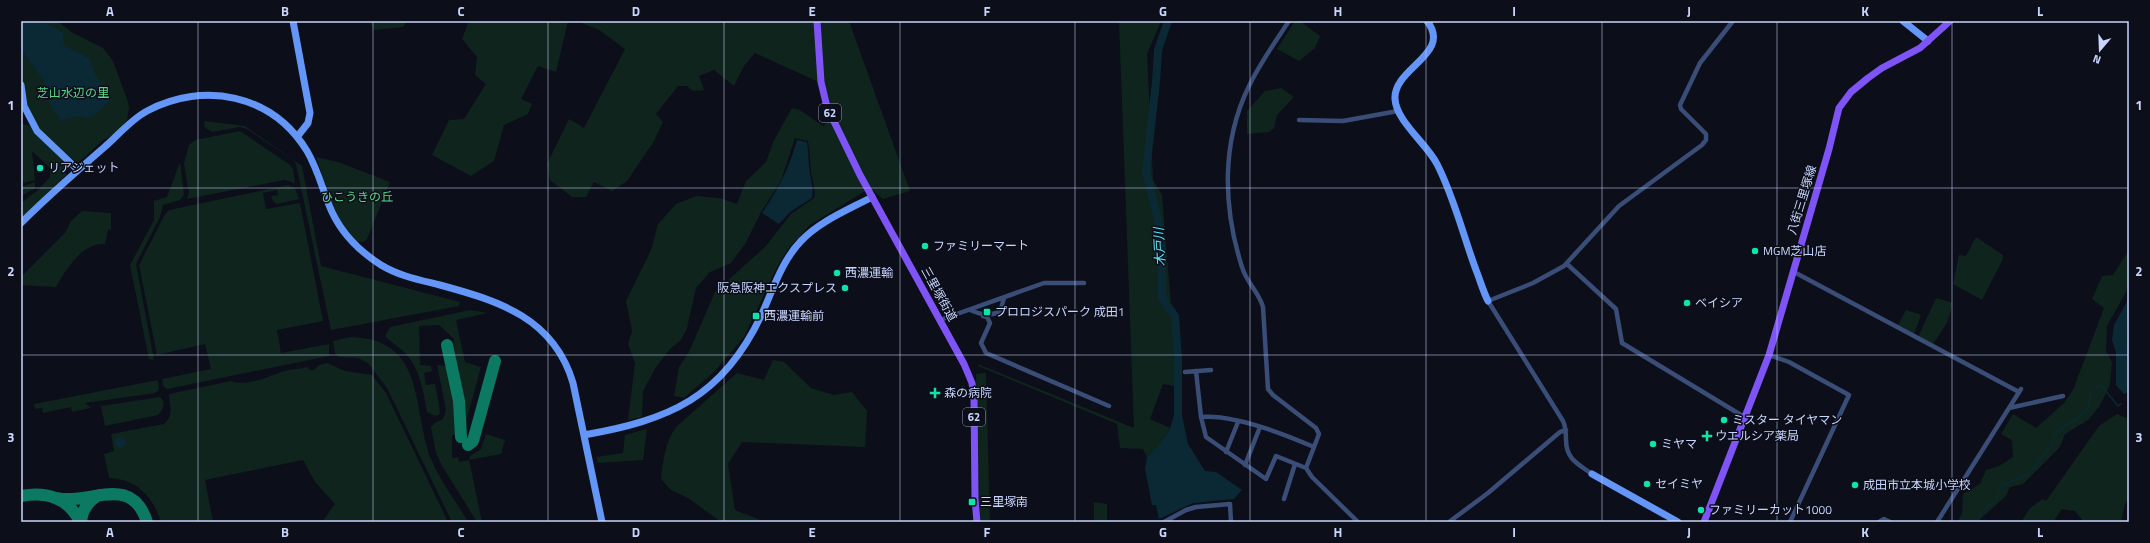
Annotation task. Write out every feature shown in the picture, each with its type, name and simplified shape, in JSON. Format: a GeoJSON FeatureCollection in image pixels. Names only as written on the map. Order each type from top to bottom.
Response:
{"type":"FeatureCollection","features":[{"type":"Feature","properties":{"kind":"main road","name":"三里塚街道"},"geometry":{"type":"LineString","coordinates":[[817,21],[824,99],[872,196],[964,364],[972,383],[974,397],[975,499],[977,522]]}},
{"type":"Feature","properties":{"kind":"main road","name":"八街三里塚線"},"geometry":{"type":"LineString","coordinates":[[1705,522],[1769,355],[1794,272],[1839,108],[1851,92],[1868,78],[1928,41],[1950,21]]}},
{"type":"Feature","properties":{"kind":"street"},"geometry":{"type":"LineString","coordinates":[[293,21],[310,113],[308,123],[297,137]]}},
{"type":"Feature","properties":{"kind":"street"},"geometry":{"type":"LineString","coordinates":[[1289,21],[1249,86],[1234,128],[1229,151],[1228,207],[1233,237],[1242,268],[1259,296],[1263,307],[1266,384],[1273,395],[1316,428],[1319,434],[1306,468]]}},
{"type":"Feature","properties":{"kind":"street"},"geometry":{"type":"LineString","coordinates":[[1427,21],[1432,30],[1433,44],[1428,54],[1398,84],[1395,96],[1398,111],[1421,140],[1438,166],[1488,300],[1563,421],[1566,430],[1566,448],[1569,456],[1592,474],[1678,522]]}},
{"type":"Feature","properties":{"kind":"street"},"geometry":{"type":"LineString","coordinates":[[1488,300],[1533,283],[1567,264],[1619,206],[1704,143],[1706,137],[1704,131],[1681,109],[1680,105],[1700,63],[1733,21]]}},
{"type":"Feature","properties":{"kind":"street"},"geometry":{"type":"LineString","coordinates":[[1903,21],[1928,41]]}},
{"type":"Feature","properties":{"kind":"street"},"geometry":{"type":"LineString","coordinates":[[21,85],[24,106],[37,131],[78,170]]}},
{"type":"Feature","properties":{"kind":"street"},"geometry":{"type":"LineString","coordinates":[[21,223],[78,170],[146,112],[176,99],[191,96],[216,94],[248,102],[272,115],[297,137],[313,163],[336,220],[360,250],[381,265],[398,273],[472,294],[514,311],[537,326],[554,343],[571,376],[602,522]]}},
{"type":"Feature","properties":{"kind":"street"},"geometry":{"type":"LineString","coordinates":[[1299,120],[1343,121],[1398,111]]}},
{"type":"Feature","properties":{"kind":"street"},"geometry":{"type":"LineString","coordinates":[[584,435],[623,428],[656,418],[684,404],[706,389],[741,352],[755,328],[782,268],[801,241],[822,224],[872,196]]}},
{"type":"Feature","properties":{"kind":"street"},"geometry":{"type":"LineString","coordinates":[[1567,264],[1616,309],[1622,343],[1746,418]]}},
{"type":"Feature","properties":{"kind":"street"},"geometry":{"type":"LineString","coordinates":[[1794,272],[2020,391],[1937,522]]}},
{"type":"Feature","properties":{"kind":"street"},"geometry":{"type":"LineString","coordinates":[[940,320],[1044,283],[1084,283]]}},
{"type":"Feature","properties":{"kind":"street"},"geometry":{"type":"LineString","coordinates":[[983,316],[1000,312],[1004,298]]}},
{"type":"Feature","properties":{"kind":"street"},"geometry":{"type":"LineString","coordinates":[[970,310],[987,317],[990,323],[981,343],[986,353],[1109,406]]}},
{"type":"Feature","properties":{"kind":"street"},"geometry":{"type":"LineString","coordinates":[[1769,355],[1790,362],[1849,396],[1790,522]]}},
{"type":"Feature","properties":{"kind":"street"},"geometry":{"type":"LineString","coordinates":[[1185,372],[1211,370]]}},
{"type":"Feature","properties":{"kind":"street"},"geometry":{"type":"LineString","coordinates":[[1196,371],[1201,417],[1206,437],[1266,479],[1276,456],[1306,468],[1312,477],[1358,522]]}},
{"type":"Feature","properties":{"kind":"street"},"geometry":{"type":"LineString","coordinates":[[2008,408],[2063,396]]}},
{"type":"Feature","properties":{"kind":"street"},"geometry":{"type":"LineString","coordinates":[[1201,417],[1215,416],[1260,427],[1314,446]]}},
{"type":"Feature","properties":{"kind":"street"},"geometry":{"type":"LineString","coordinates":[[1226,452],[1238,422]]}},
{"type":"Feature","properties":{"kind":"street"},"geometry":{"type":"LineString","coordinates":[[1245,465],[1260,427]]}},
{"type":"Feature","properties":{"kind":"street"},"geometry":{"type":"LineString","coordinates":[[1449,522],[1488,494],[1560,432],[1566,430]]}},
{"type":"Feature","properties":{"kind":"street"},"geometry":{"type":"LineString","coordinates":[[1284,499],[1295,464]]}},
{"type":"Feature","properties":{"kind":"street"},"geometry":{"type":"LineString","coordinates":[[1164,522],[1191,508],[1230,504],[1231,522]]}},
{"type":"Feature","properties":{"kind":"street"},"geometry":{"type":"LineString","coordinates":[[1879,522],[1884,519],[1890,522]]}},
{"type":"Feature","properties":{"kind":"green space","name":"芝山水辺の里"},"geometry":{"type":"Polygon","coordinates":[[[21,21],[57,21],[73,33],[103,48],[113,61],[129,107],[127,120],[115,134],[102,141],[78,163],[43,133],[34,121],[28,108],[22,80],[21,21]]]}},
{"type":"Feature","properties":{"kind":"green space"},"geometry":{"type":"Polygon","coordinates":[[[332,21],[407,21],[403,27],[374,30],[370,22],[332,21]]]}},
{"type":"Feature","properties":{"kind":"green space"},"geometry":{"type":"Polygon","coordinates":[[[469,21],[568,21],[556,72],[538,66],[521,99],[532,104],[528,114],[504,125],[494,161],[471,176],[432,155],[449,120],[464,119],[486,84],[475,75],[477,57],[462,39],[469,21]]]}},
{"type":"Feature","properties":{"kind":"green space"},"geometry":{"type":"Polygon","coordinates":[[[577,21],[849,21],[910,191],[883,199],[870,188],[810,225],[788,249],[776,269],[744,337],[715,371],[684,398],[674,396],[679,367],[689,352],[715,292],[765,247],[791,214],[814,198],[815,195],[808,141],[795,138],[781,181],[761,212],[745,244],[731,263],[710,272],[696,288],[687,328],[681,340],[670,349],[656,367],[643,391],[642,417],[628,420],[635,363],[628,344],[632,331],[626,301],[651,250],[658,224],[676,204],[696,196],[719,198],[737,204],[746,181],[766,162],[774,140],[792,108],[800,110],[823,126],[830,120],[823,84],[755,53],[744,66],[734,86],[714,70],[699,76],[704,90],[693,91],[687,86],[678,86],[656,114],[663,122],[654,141],[627,181],[612,191],[594,182],[586,197],[572,197],[550,180],[547,164],[569,119],[584,128],[625,49],[599,30],[577,21]]]}},
{"type":"Feature","properties":{"kind":"green space"},"geometry":{"type":"Polygon","coordinates":[[[1119,21],[1161,21],[1147,54],[1153,180],[1162,195],[1175,354],[1175,386],[1163,384],[1150,419],[1170,428],[1160,446],[1147,457],[1143,449],[1120,448],[1117,424],[978,366],[978,364],[1134,428],[1119,21]]]}},
{"type":"Feature","properties":{"kind":"green space"},"geometry":{"type":"Polygon","coordinates":[[[1295,21],[1300,21],[1320,36],[1315,48],[1299,61],[1277,49],[1295,21]]]}},
{"type":"Feature","properties":{"kind":"green space"},"geometry":{"type":"Polygon","coordinates":[[[1281,88],[1294,97],[1277,115],[1274,128],[1269,132],[1247,134],[1247,111],[1265,91],[1281,88]]]}},
{"type":"Feature","properties":{"kind":"green space"},"geometry":{"type":"Polygon","coordinates":[[[204,121],[245,126],[302,166],[321,266],[460,302],[459,306],[331,330],[296,164],[293,160],[247,129],[240,127],[212,132],[205,128],[204,121]]]}},
{"type":"Feature","properties":{"kind":"green space"},"geometry":{"type":"Polygon","coordinates":[[[21,123],[30,126],[67,163],[66,175],[21,219],[21,203],[38,190],[50,177],[50,168],[32,151],[35,180],[24,183],[21,175],[21,123]]]}},
{"type":"Feature","properties":{"kind":"green space"},"geometry":{"type":"Polygon","coordinates":[[[240,131],[289,164],[293,169],[295,183],[284,180],[187,199],[189,193],[184,164],[189,145],[195,140],[240,131]]]}},
{"type":"Feature","properties":{"kind":"green space","name":"ひこうきの丘"},"geometry":{"type":"Polygon","coordinates":[[[316,157],[338,162],[390,182],[367,239],[364,242],[355,241],[338,219],[316,157]]]}},
{"type":"Feature","properties":{"kind":"green space"},"geometry":{"type":"Polygon","coordinates":[[[180,162],[184,195],[180,200],[163,205],[160,217],[136,264],[154,360],[149,359],[130,265],[154,220],[154,201],[167,197],[180,162]]]}},
{"type":"Feature","properties":{"kind":"green space"},"geometry":{"type":"Polygon","coordinates":[[[35,182],[35,188],[21,196],[21,187],[35,182]]]}},
{"type":"Feature","properties":{"kind":"green space"},"geometry":{"type":"Polygon","coordinates":[[[288,185],[295,188],[299,199],[277,204],[273,201],[271,196],[278,195],[277,190],[263,193],[266,209],[300,203],[323,321],[277,330],[281,353],[329,344],[329,356],[167,389],[163,386],[162,379],[211,369],[205,344],[157,355],[139,265],[164,216],[169,210],[288,185]]]}},
{"type":"Feature","properties":{"kind":"green space"},"geometry":{"type":"Polygon","coordinates":[[[82,211],[111,213],[111,229],[108,230],[105,244],[89,247],[82,252],[70,265],[56,287],[21,285],[21,277],[65,233],[71,221],[82,211]]]}},
{"type":"Feature","properties":{"kind":"green space"},"geometry":{"type":"Polygon","coordinates":[[[1976,237],[2003,255],[2002,261],[1982,300],[1953,284],[1959,255],[1966,256],[1976,237]]]}},
{"type":"Feature","properties":{"kind":"green space"},"geometry":{"type":"Polygon","coordinates":[[[2129,250],[2129,281],[2126,292],[2107,326],[2106,351],[2112,362],[2110,385],[2099,407],[2088,420],[2065,434],[2060,447],[2023,484],[2010,487],[2006,496],[1977,522],[1957,522],[1962,514],[1963,494],[1980,484],[1986,470],[1999,466],[2013,457],[2012,440],[2001,434],[2013,414],[2036,428],[2063,404],[2073,390],[2104,308],[2092,299],[2102,276],[2113,275],[2129,250]]]}},
{"type":"Feature","properties":{"kind":"green space"},"geometry":{"type":"Polygon","coordinates":[[[1936,298],[1953,303],[1947,323],[1933,344],[1918,337],[1936,298]]]}},
{"type":"Feature","properties":{"kind":"green space"},"geometry":{"type":"Polygon","coordinates":[[[470,310],[488,313],[456,320],[465,362],[481,367],[465,426],[454,339],[439,325],[419,326],[420,365],[431,366],[432,371],[424,373],[426,385],[435,384],[440,411],[439,415],[435,416],[427,412],[420,380],[414,365],[404,352],[385,336],[390,327],[470,310]]]}},
{"type":"Feature","properties":{"kind":"green space"},"geometry":{"type":"Polygon","coordinates":[[[1906,310],[1921,315],[1914,334],[1898,325],[1906,310]]]}},
{"type":"Feature","properties":{"kind":"green space"},"geometry":{"type":"Polygon","coordinates":[[[351,337],[376,341],[393,350],[405,364],[412,381],[432,461],[440,477],[468,522],[452,522],[387,388],[368,363],[358,358],[339,357],[335,353],[333,341],[351,337]]]}},
{"type":"Feature","properties":{"kind":"green space"},"geometry":{"type":"Polygon","coordinates":[[[773,360],[784,362],[811,388],[834,395],[852,392],[867,411],[865,447],[742,442],[728,464],[735,510],[766,522],[721,522],[688,498],[671,490],[661,479],[667,445],[676,427],[737,373],[764,380],[773,360]]]}},
{"type":"Feature","properties":{"kind":"green space"},"geometry":{"type":"Polygon","coordinates":[[[327,363],[345,371],[372,375],[386,393],[448,522],[322,522],[335,504],[315,482],[303,460],[205,480],[213,522],[161,522],[158,513],[148,497],[142,491],[128,482],[109,478],[104,454],[114,451],[111,434],[164,424],[169,417],[171,410],[169,394],[231,381],[237,383],[250,382],[285,371],[307,367],[310,370],[314,370],[319,365],[327,363]]]}},
{"type":"Feature","properties":{"kind":"green space"},"geometry":{"type":"Polygon","coordinates":[[[437,365],[447,366],[454,401],[456,435],[452,435],[452,458],[458,457],[459,462],[469,460],[482,522],[477,522],[442,466],[436,453],[431,427],[443,419],[446,410],[437,365]]]}},
{"type":"Feature","properties":{"kind":"green space"},"geometry":{"type":"Polygon","coordinates":[[[986,373],[990,522],[981,522],[978,502],[976,374],[986,373]]]}},
{"type":"Feature","properties":{"kind":"green space"},"geometry":{"type":"Polygon","coordinates":[[[158,380],[159,389],[155,393],[85,403],[91,408],[72,412],[71,407],[43,413],[42,408],[35,409],[34,404],[158,380]]]}},
{"type":"Feature","properties":{"kind":"green space"},"geometry":{"type":"Polygon","coordinates":[[[160,397],[163,401],[163,406],[158,415],[105,426],[101,406],[160,397]]]}},
{"type":"Feature","properties":{"kind":"green space"},"geometry":{"type":"Polygon","coordinates":[[[2117,414],[2129,419],[2129,499],[2125,504],[2121,522],[2084,522],[2075,511],[2062,509],[2053,522],[2021,522],[2030,508],[2043,499],[2046,501],[2099,426],[2117,414]]]}},
{"type":"Feature","properties":{"kind":"green space"},"geometry":{"type":"Polygon","coordinates":[[[647,429],[643,460],[598,463],[596,457],[623,453],[625,435],[647,429]]]}},
{"type":"Feature","properties":{"kind":"green space"},"geometry":{"type":"Polygon","coordinates":[[[486,434],[505,440],[501,454],[469,460],[470,456],[481,449],[486,434]]]}},
{"type":"Feature","properties":{"kind":"green space"},"geometry":{"type":"Polygon","coordinates":[[[1094,502],[1107,504],[1107,522],[1094,522],[1094,502]]]}},
{"type":"Feature","properties":{"kind":"water"},"geometry":{"type":"Polygon","coordinates":[[[21,21],[43,23],[57,29],[63,33],[64,46],[82,54],[91,61],[96,76],[106,89],[110,100],[98,112],[88,118],[79,116],[61,120],[51,107],[44,81],[21,49],[21,21]]]}},
{"type":"Feature","properties":{"kind":"water"},"geometry":{"type":"Polygon","coordinates":[[[797,140],[807,142],[813,195],[812,198],[790,212],[779,224],[762,213],[783,178],[797,140]]]}},
{"type":"Feature","properties":{"kind":"water"},"geometry":{"type":"Polygon","coordinates":[[[2129,298],[2127,333],[2129,392],[2124,394],[2116,385],[2116,352],[2112,340],[2114,325],[2129,298]]]}},
{"type":"Feature","properties":{"kind":"water"},"geometry":{"type":"Polygon","coordinates":[[[1175,405],[1180,405],[1188,444],[1205,471],[1216,472],[1242,490],[1234,499],[1193,503],[1159,519],[1156,505],[1152,505],[1145,469],[1147,457],[1167,434],[1173,420],[1175,405]]]}},
{"type":"Feature","properties":{"kind":"water"},"geometry":{"type":"Polygon","coordinates":[[[118,437],[122,437],[124,438],[124,446],[118,447],[115,444],[115,440],[118,437]]]}},
{"type":"Feature","properties":{"kind":"waterway","name":"木戸川"},"geometry":{"type":"LineString","coordinates":[[1168,21],[1158,50],[1146,171],[1158,220],[1162,257],[1162,298],[1175,316],[1178,358],[1178,416]]}},
{"type":"Feature","properties":{"kind":"waterway"},"geometry":{"type":"LineString","coordinates":[[1977,522],[1981,512],[1995,501],[2003,485],[2029,474],[2049,448],[2058,431],[2077,419],[2089,407],[2090,393],[2101,385],[2118,406],[2121,404]]}},
{"type":"Feature","properties":{"kind":"taxiway"},"geometry":{"type":"LineString","coordinates":[[447,345],[459,401],[461,437]]}},
{"type":"Feature","properties":{"kind":"taxiway"},"geometry":{"type":"LineString","coordinates":[[468,445],[473,441],[495,361]]}},
{"type":"Feature","properties":{"kind":"taxiway"},"geometry":{"type":"LineString","coordinates":[[57,498],[69,499],[108,494],[120,495],[131,498],[140,507],[147,522]]}},
{"type":"Feature","properties":{"kind":"taxiway"},"geometry":{"type":"LineString","coordinates":[[21,496],[39,495],[56,498],[70,507],[80,522]]}},
{"type":"Feature","properties":{"kind":"taxiway"},"geometry":{"type":"LineString","coordinates":[[81,522],[86,506],[99,495]]}},
{"type":"Feature","properties":{"kind":"place","name":"リアジェット"},"geometry":{"type":"Point","coordinates":[40,168]}},
{"type":"Feature","properties":{"kind":"place","name":"ファミリーマート"},"geometry":{"type":"Point","coordinates":[925,246]}},
{"type":"Feature","properties":{"kind":"place","name":"MGM芝山店"},"geometry":{"type":"Point","coordinates":[1755,251]}},
{"type":"Feature","properties":{"kind":"place","name":"西濃運輸"},"geometry":{"type":"Point","coordinates":[837,273]}},
{"type":"Feature","properties":{"kind":"place","name":"阪急阪神エクスプレス"},"geometry":{"type":"Point","coordinates":[845,288]}},
{"type":"Feature","properties":{"kind":"place","name":"ベイシア"},"geometry":{"type":"Point","coordinates":[1687,303]}},
{"type":"Feature","properties":{"kind":"place","name":"プロロジスパーク 成田1"},"geometry":{"type":"Point","coordinates":[987,312]}},
{"type":"Feature","properties":{"kind":"place","name":"西濃運輸前"},"geometry":{"type":"Point","coordinates":[756,316]}},
{"type":"Feature","properties":{"kind":"place","name":"森の病院"},"geometry":{"type":"Point","coordinates":[935,393]}},
{"type":"Feature","properties":{"kind":"place","name":"ミスター タイヤマン"},"geometry":{"type":"Point","coordinates":[1724,420]}},
{"type":"Feature","properties":{"kind":"place","name":"ウエルシア薬局"},"geometry":{"type":"Point","coordinates":[1707,436]}},
{"type":"Feature","properties":{"kind":"place","name":"ミヤマ"},"geometry":{"type":"Point","coordinates":[1653,444]}},
{"type":"Feature","properties":{"kind":"place","name":"セイミヤ"},"geometry":{"type":"Point","coordinates":[1647,484]}},
{"type":"Feature","properties":{"kind":"place","name":"成田市立本城小学校"},"geometry":{"type":"Point","coordinates":[1855,485]}},
{"type":"Feature","properties":{"kind":"place","name":"三里塚南"},"geometry":{"type":"Point","coordinates":[972,502]}},
{"type":"Feature","properties":{"kind":"place","name":"ファミリーカット1000"},"geometry":{"type":"Point","coordinates":[1701,510]}}]}
